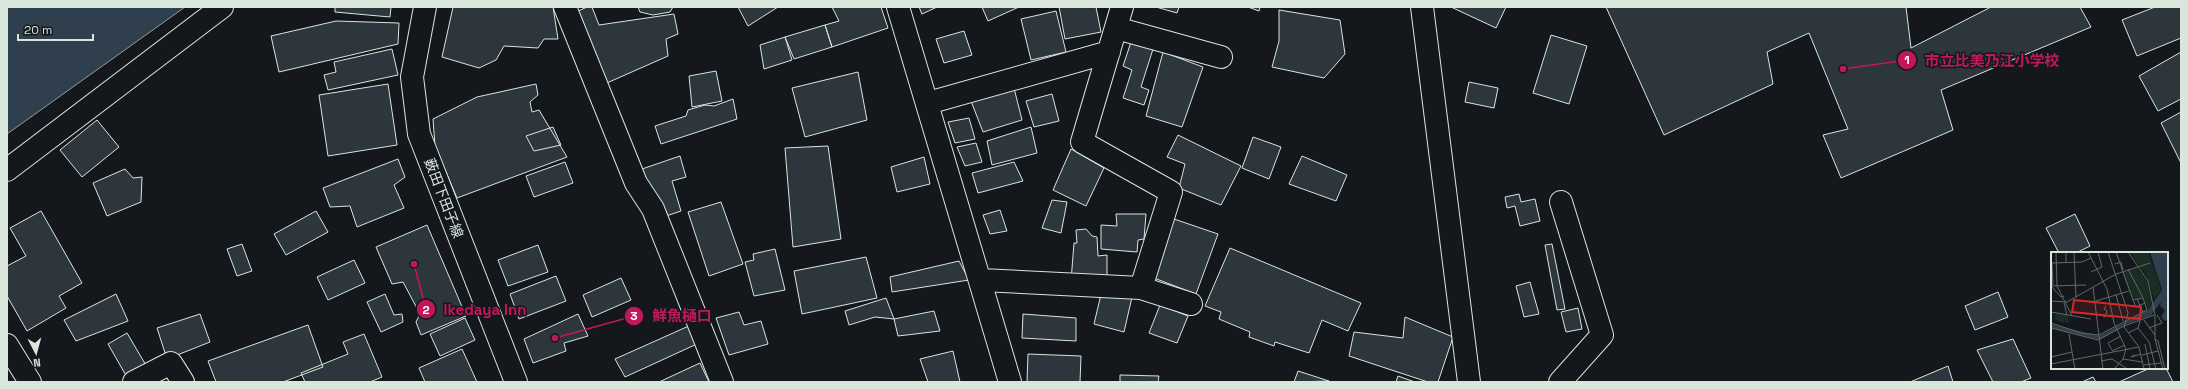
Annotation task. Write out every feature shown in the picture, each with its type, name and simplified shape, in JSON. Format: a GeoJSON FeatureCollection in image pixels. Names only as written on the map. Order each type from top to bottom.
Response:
{"type":"FeatureCollection","features":[{"type":"Feature","properties":{"kind":"street"},"geometry":{"type":"LineString","coordinates":[[7,170],[222,7]]}},
{"type":"Feature","properties":{"kind":"street","name":"薮田下田子線"},"geometry":{"type":"LineString","coordinates":[[424,7],[412,77],[419,134],[516,382]]}},
{"type":"Feature","properties":{"kind":"street"},"geometry":{"type":"LineString","coordinates":[[565,7],[636,183],[653,209],[722,382]]}},
{"type":"Feature","properties":{"kind":"street"},"geometry":{"type":"LineString","coordinates":[[898,7],[928,103],[1010,382]]}},
{"type":"Feature","properties":{"kind":"street"},"geometry":{"type":"LineString","coordinates":[[1122,7],[1082,142],[1172,192],[1141,288]]}},
{"type":"Feature","properties":{"kind":"street"},"geometry":{"type":"LineString","coordinates":[[1422,7],[1469,382]]}},
{"type":"Feature","properties":{"kind":"street"},"geometry":{"type":"LineString","coordinates":[[1116,28],[1221,57]]}},
{"type":"Feature","properties":{"kind":"street"},"geometry":{"type":"LineString","coordinates":[[928,103],[1109,52]]}},
{"type":"Feature","properties":{"kind":"street"},"geometry":{"type":"LineString","coordinates":[[1560,382],[1602,335],[1561,202]]}},
{"type":"Feature","properties":{"kind":"street"},"geometry":{"type":"LineString","coordinates":[[980,280],[1141,288],[1191,304]]}},
{"type":"Feature","properties":{"kind":"street"},"geometry":{"type":"LineString","coordinates":[[7,345],[30,382]]}},
{"type":"Feature","properties":{"kind":"street"},"geometry":{"type":"LineString","coordinates":[[134,382],[171,363],[183,382]]}},
{"type":"Feature","properties":{"kind":"water"},"geometry":{"type":"Polygon","coordinates":[[[7,7],[185,7],[7,134],[7,7]]]}},
{"type":"Feature","properties":{"kind":"building"},"geometry":{"type":"Polygon","coordinates":[[[335,7],[391,7],[390,17],[335,12],[335,7]]]}},
{"type":"Feature","properties":{"kind":"building"},"geometry":{"type":"Polygon","coordinates":[[[453,7],[553,7],[558,39],[544,39],[538,48],[504,46],[496,60],[479,68],[442,57],[453,7]]]}},
{"type":"Feature","properties":{"kind":"building"},"geometry":{"type":"Polygon","coordinates":[[[587,7],[592,7],[599,25],[674,14],[678,34],[666,39],[668,56],[600,86],[572,14],[587,7]]]}},
{"type":"Feature","properties":{"kind":"building"},"geometry":{"type":"Polygon","coordinates":[[[638,7],[673,7],[670,12],[653,15],[640,12],[638,7]]]}},
{"type":"Feature","properties":{"kind":"building"},"geometry":{"type":"Polygon","coordinates":[[[738,7],[778,7],[748,26],[738,7]]]}},
{"type":"Feature","properties":{"kind":"building"},"geometry":{"type":"Polygon","coordinates":[[[832,7],[881,7],[888,28],[832,47],[825,25],[839,21],[832,7]]]}},
{"type":"Feature","properties":{"kind":"building"},"geometry":{"type":"Polygon","coordinates":[[[919,7],[937,7],[922,14],[919,7]]]}},
{"type":"Feature","properties":{"kind":"building"},"geometry":{"type":"Polygon","coordinates":[[[982,7],[1019,7],[988,21],[982,7]]]}},
{"type":"Feature","properties":{"kind":"building"},"geometry":{"type":"Polygon","coordinates":[[[1059,7],[1096,7],[1101,32],[1065,39],[1059,7]]]}},
{"type":"Feature","properties":{"kind":"building"},"geometry":{"type":"Polygon","coordinates":[[[1156,7],[1179,7],[1177,13],[1156,7]]]}},
{"type":"Feature","properties":{"kind":"building"},"geometry":{"type":"Polygon","coordinates":[[[1248,7],[1260,7],[1259,11],[1248,7]]]}},
{"type":"Feature","properties":{"kind":"building"},"geometry":{"type":"Polygon","coordinates":[[[1451,7],[1506,7],[1496,28],[1451,7]]]}},
{"type":"Feature","properties":{"kind":"building"},"geometry":{"type":"Polygon","coordinates":[[[1606,7],[1906,7],[1911,48],[1991,7],[2080,7],[2091,27],[1941,90],[1953,130],[1841,178],[1823,135],[1848,129],[1809,33],[1767,52],[1773,84],[1664,135],[1606,7]]]}},
{"type":"Feature","properties":{"kind":"building"},"geometry":{"type":"Polygon","coordinates":[[[2155,7],[2181,7],[2181,38],[2137,56],[2122,20],[2155,7]]]}},
{"type":"Feature","properties":{"kind":"building"},"geometry":{"type":"Polygon","coordinates":[[[1279,10],[1340,20],[1345,54],[1324,78],[1272,67],[1279,41],[1279,10]]]}},
{"type":"Feature","properties":{"kind":"building"},"geometry":{"type":"Polygon","coordinates":[[[1056,11],[1066,52],[1031,60],[1021,19],[1056,11]]]}},
{"type":"Feature","properties":{"kind":"building"},"geometry":{"type":"Polygon","coordinates":[[[336,21],[399,23],[398,44],[279,72],[271,36],[336,21]]]}},
{"type":"Feature","properties":{"kind":"building"},"geometry":{"type":"Polygon","coordinates":[[[825,25],[832,47],[794,59],[785,37],[825,25]]]}},
{"type":"Feature","properties":{"kind":"building"},"geometry":{"type":"Polygon","coordinates":[[[964,31],[972,55],[944,63],[936,39],[964,31]]]}},
{"type":"Feature","properties":{"kind":"building"},"geometry":{"type":"Polygon","coordinates":[[[1551,35],[1587,46],[1569,104],[1533,93],[1551,35]]]}},
{"type":"Feature","properties":{"kind":"building"},"geometry":{"type":"Polygon","coordinates":[[[785,37],[792,60],[764,69],[760,45],[785,37]]]}},
{"type":"Feature","properties":{"kind":"building"},"geometry":{"type":"Polygon","coordinates":[[[1131,42],[1153,49],[1141,87],[1149,90],[1144,105],[1123,98],[1132,70],[1123,66],[1131,42]]]}},
{"type":"Feature","properties":{"kind":"building"},"geometry":{"type":"Polygon","coordinates":[[[392,49],[398,75],[328,90],[324,75],[336,72],[334,62],[392,49]]]}},
{"type":"Feature","properties":{"kind":"building"},"geometry":{"type":"Polygon","coordinates":[[[1163,52],[1203,67],[1182,127],[1146,116],[1163,52]]]}},
{"type":"Feature","properties":{"kind":"building"},"geometry":{"type":"Polygon","coordinates":[[[2181,52],[2181,99],[2158,111],[2139,76],[2181,52]]]}},
{"type":"Feature","properties":{"kind":"building"},"geometry":{"type":"Polygon","coordinates":[[[716,71],[722,101],[692,107],[689,76],[716,71]]]}},
{"type":"Feature","properties":{"kind":"building"},"geometry":{"type":"Polygon","coordinates":[[[858,72],[867,120],[805,137],[792,88],[858,72]]]}},
{"type":"Feature","properties":{"kind":"building"},"geometry":{"type":"Polygon","coordinates":[[[1469,82],[1498,88],[1494,108],[1465,102],[1469,82]]]}},
{"type":"Feature","properties":{"kind":"building"},"geometry":{"type":"Polygon","coordinates":[[[388,84],[397,145],[328,156],[319,95],[388,84]]]}},
{"type":"Feature","properties":{"kind":"building"},"geometry":{"type":"Polygon","coordinates":[[[536,84],[538,95],[530,102],[532,112],[539,110],[567,157],[457,198],[435,146],[433,119],[477,97],[536,84]]]}},
{"type":"Feature","properties":{"kind":"building"},"geometry":{"type":"Polygon","coordinates":[[[1014,88],[1022,120],[983,132],[971,101],[1014,88]]]}},
{"type":"Feature","properties":{"kind":"building"},"geometry":{"type":"Polygon","coordinates":[[[1052,94],[1059,121],[1034,127],[1026,101],[1052,94]]]}},
{"type":"Feature","properties":{"kind":"building"},"geometry":{"type":"Polygon","coordinates":[[[733,99],[737,119],[661,144],[655,126],[686,116],[688,110],[705,105],[714,106],[733,99]]]}},
{"type":"Feature","properties":{"kind":"building"},"geometry":{"type":"Polygon","coordinates":[[[2181,112],[2181,163],[2161,123],[2181,112]]]}},
{"type":"Feature","properties":{"kind":"building"},"geometry":{"type":"Polygon","coordinates":[[[969,118],[975,139],[955,143],[948,122],[969,118]]]}},
{"type":"Feature","properties":{"kind":"building"},"geometry":{"type":"Polygon","coordinates":[[[97,120],[119,147],[82,177],[60,150],[97,120]]]}},
{"type":"Feature","properties":{"kind":"building"},"geometry":{"type":"Polygon","coordinates":[[[553,127],[561,145],[534,151],[526,136],[553,127]]]}},
{"type":"Feature","properties":{"kind":"building"},"geometry":{"type":"Polygon","coordinates":[[[1031,127],[1037,153],[992,165],[987,141],[1031,127]]]}},
{"type":"Feature","properties":{"kind":"building"},"geometry":{"type":"Polygon","coordinates":[[[1178,135],[1241,166],[1221,205],[1179,188],[1185,164],[1167,157],[1178,135]]]}},
{"type":"Feature","properties":{"kind":"building"},"geometry":{"type":"Polygon","coordinates":[[[1253,137],[1281,147],[1269,179],[1242,168],[1253,137]]]}},
{"type":"Feature","properties":{"kind":"building"},"geometry":{"type":"Polygon","coordinates":[[[976,143],[982,162],[965,166],[957,147],[976,143]]]}},
{"type":"Feature","properties":{"kind":"building"},"geometry":{"type":"Polygon","coordinates":[[[828,146],[841,239],[793,247],[785,148],[828,146]]]}},
{"type":"Feature","properties":{"kind":"building"},"geometry":{"type":"Polygon","coordinates":[[[1071,149],[1104,168],[1086,206],[1053,190],[1071,149]]]}},
{"type":"Feature","properties":{"kind":"building"},"geometry":{"type":"Polygon","coordinates":[[[680,156],[686,177],[672,181],[681,211],[657,219],[639,170],[680,156]]]}},
{"type":"Feature","properties":{"kind":"building"},"geometry":{"type":"Polygon","coordinates":[[[1302,156],[1347,175],[1336,201],[1289,184],[1302,156]]]}},
{"type":"Feature","properties":{"kind":"building"},"geometry":{"type":"Polygon","coordinates":[[[924,157],[930,184],[897,192],[891,167],[924,157]]]}},
{"type":"Feature","properties":{"kind":"building"},"geometry":{"type":"Polygon","coordinates":[[[398,159],[405,177],[394,185],[404,208],[357,227],[350,206],[330,207],[323,188],[398,159]]]}},
{"type":"Feature","properties":{"kind":"building"},"geometry":{"type":"Polygon","coordinates":[[[565,162],[573,183],[534,197],[526,176],[565,162]]]}},
{"type":"Feature","properties":{"kind":"building"},"geometry":{"type":"Polygon","coordinates":[[[1014,162],[1023,181],[978,193],[972,173],[1014,162]]]}},
{"type":"Feature","properties":{"kind":"building"},"geometry":{"type":"Polygon","coordinates":[[[125,169],[133,178],[142,177],[141,202],[107,216],[93,183],[125,169]]]}},
{"type":"Feature","properties":{"kind":"building"},"geometry":{"type":"Polygon","coordinates":[[[1519,194],[1521,202],[1535,199],[1540,221],[1520,226],[1515,206],[1507,208],[1505,197],[1519,194]]]}},
{"type":"Feature","properties":{"kind":"building"},"geometry":{"type":"Polygon","coordinates":[[[1052,200],[1067,202],[1061,233],[1042,228],[1052,200]]]}},
{"type":"Feature","properties":{"kind":"building"},"geometry":{"type":"Polygon","coordinates":[[[721,202],[743,264],[709,276],[688,212],[721,202]]]}},
{"type":"Feature","properties":{"kind":"building"},"geometry":{"type":"Polygon","coordinates":[[[1000,210],[1007,231],[990,234],[983,215],[1000,210]]]}},
{"type":"Feature","properties":{"kind":"building"},"geometry":{"type":"Polygon","coordinates":[[[41,211],[82,283],[59,296],[66,308],[27,331],[7,296],[7,266],[26,256],[10,228],[41,211]]]}},
{"type":"Feature","properties":{"kind":"building"},"geometry":{"type":"Polygon","coordinates":[[[316,211],[328,232],[286,255],[274,234],[316,211]]]}},
{"type":"Feature","properties":{"kind":"building"},"geometry":{"type":"Polygon","coordinates":[[[1116,214],[1146,214],[1144,239],[1138,240],[1137,252],[1101,249],[1101,225],[1117,226],[1116,214]]]}},
{"type":"Feature","properties":{"kind":"building"},"geometry":{"type":"Polygon","coordinates":[[[2075,214],[2090,246],[2078,252],[2058,252],[2046,228],[2075,214]]]}},
{"type":"Feature","properties":{"kind":"building"},"geometry":{"type":"Polygon","coordinates":[[[1174,219],[1218,234],[1196,294],[1154,278],[1174,219]]]}},
{"type":"Feature","properties":{"kind":"building"},"geometry":{"type":"Polygon","coordinates":[[[427,225],[466,316],[421,335],[416,322],[420,314],[403,282],[392,284],[376,247],[427,225]]]}},
{"type":"Feature","properties":{"kind":"building"},"geometry":{"type":"Polygon","coordinates":[[[1086,229],[1092,236],[1097,237],[1098,256],[1107,255],[1107,281],[1071,281],[1074,243],[1077,243],[1076,230],[1086,229]]]}},
{"type":"Feature","properties":{"kind":"building"},"geometry":{"type":"Polygon","coordinates":[[[242,244],[252,271],[237,276],[227,249],[242,244]]]}},
{"type":"Feature","properties":{"kind":"building"},"geometry":{"type":"Polygon","coordinates":[[[1552,244],[1565,309],[1557,310],[1545,245],[1552,244]]]}},
{"type":"Feature","properties":{"kind":"building"},"geometry":{"type":"Polygon","coordinates":[[[538,245],[548,272],[508,286],[498,260],[538,245]]]}},
{"type":"Feature","properties":{"kind":"building"},"geometry":{"type":"Polygon","coordinates":[[[1230,248],[1361,303],[1348,331],[1322,320],[1309,353],[1275,342],[1274,346],[1249,337],[1250,332],[1219,319],[1221,312],[1205,306],[1230,248]]]}},
{"type":"Feature","properties":{"kind":"building"},"geometry":{"type":"Polygon","coordinates":[[[775,249],[785,290],[754,296],[745,262],[754,260],[753,254],[775,249]]]}},
{"type":"Feature","properties":{"kind":"building"},"geometry":{"type":"Polygon","coordinates":[[[866,257],[877,298],[802,314],[794,271],[866,257]]]}},
{"type":"Feature","properties":{"kind":"building"},"geometry":{"type":"Polygon","coordinates":[[[354,260],[365,283],[328,300],[317,277],[354,260]]]}},
{"type":"Feature","properties":{"kind":"building"},"geometry":{"type":"Polygon","coordinates":[[[959,261],[969,280],[892,292],[890,277],[959,261]]]}},
{"type":"Feature","properties":{"kind":"building"},"geometry":{"type":"Polygon","coordinates":[[[556,276],[566,301],[519,319],[510,294],[556,276]]]}},
{"type":"Feature","properties":{"kind":"building"},"geometry":{"type":"Polygon","coordinates":[[[621,278],[631,300],[592,317],[583,295],[621,278]]]}},
{"type":"Feature","properties":{"kind":"building"},"geometry":{"type":"Polygon","coordinates":[[[1530,282],[1539,314],[1524,317],[1516,286],[1530,282]]]}},
{"type":"Feature","properties":{"kind":"building"},"geometry":{"type":"Polygon","coordinates":[[[1102,290],[1132,297],[1124,332],[1094,324],[1102,290]]]}},
{"type":"Feature","properties":{"kind":"building"},"geometry":{"type":"Polygon","coordinates":[[[1998,292],[2008,317],[1975,330],[1965,306],[1998,292]]]}},
{"type":"Feature","properties":{"kind":"building"},"geometry":{"type":"Polygon","coordinates":[[[116,294],[128,321],[76,341],[64,320],[116,294]]]}},
{"type":"Feature","properties":{"kind":"building"},"geometry":{"type":"Polygon","coordinates":[[[385,294],[394,315],[402,314],[403,322],[381,332],[367,302],[385,294]]]}},
{"type":"Feature","properties":{"kind":"building"},"geometry":{"type":"Polygon","coordinates":[[[886,298],[894,319],[875,317],[849,325],[845,311],[886,298]]]}},
{"type":"Feature","properties":{"kind":"building"},"geometry":{"type":"Polygon","coordinates":[[[1160,305],[1188,316],[1177,343],[1149,333],[1160,305]]]}},
{"type":"Feature","properties":{"kind":"building"},"geometry":{"type":"Polygon","coordinates":[[[1578,308],[1582,329],[1566,332],[1561,312],[1578,308]]]}},
{"type":"Feature","properties":{"kind":"building"},"geometry":{"type":"Polygon","coordinates":[[[934,311],[940,331],[898,336],[894,319],[934,311]]]}},
{"type":"Feature","properties":{"kind":"building"},"geometry":{"type":"Polygon","coordinates":[[[739,312],[744,325],[761,321],[768,344],[729,355],[716,318],[739,312]]]}},
{"type":"Feature","properties":{"kind":"building"},"geometry":{"type":"Polygon","coordinates":[[[200,314],[210,342],[167,359],[157,328],[200,314]]]}},
{"type":"Feature","properties":{"kind":"building"},"geometry":{"type":"Polygon","coordinates":[[[578,314],[588,336],[564,343],[566,351],[533,363],[524,339],[578,314]]]}},
{"type":"Feature","properties":{"kind":"building"},"geometry":{"type":"Polygon","coordinates":[[[1023,314],[1076,318],[1076,341],[1022,338],[1023,314]]]}},
{"type":"Feature","properties":{"kind":"building"},"geometry":{"type":"Polygon","coordinates":[[[1405,317],[1453,337],[1438,382],[1428,382],[1349,356],[1354,332],[1403,338],[1405,317]]]}},
{"type":"Feature","properties":{"kind":"building"},"geometry":{"type":"Polygon","coordinates":[[[465,318],[475,340],[440,356],[430,334],[465,318]]]}},
{"type":"Feature","properties":{"kind":"building"},"geometry":{"type":"Polygon","coordinates":[[[308,325],[323,367],[283,382],[216,382],[208,361],[308,325]]]}},
{"type":"Feature","properties":{"kind":"building"},"geometry":{"type":"Polygon","coordinates":[[[691,325],[699,343],[625,377],[615,359],[691,325]]]}},
{"type":"Feature","properties":{"kind":"building"},"geometry":{"type":"Polygon","coordinates":[[[127,333],[147,367],[128,379],[108,344],[127,333]]]}},
{"type":"Feature","properties":{"kind":"building"},"geometry":{"type":"Polygon","coordinates":[[[364,334],[382,377],[370,382],[305,382],[301,373],[348,354],[343,342],[364,334]]]}},
{"type":"Feature","properties":{"kind":"building"},"geometry":{"type":"Polygon","coordinates":[[[2013,339],[2031,378],[2021,382],[1993,382],[1977,350],[2013,339]]]}},
{"type":"Feature","properties":{"kind":"building"},"geometry":{"type":"Polygon","coordinates":[[[462,349],[477,382],[425,382],[419,368],[462,349]]]}},
{"type":"Feature","properties":{"kind":"building"},"geometry":{"type":"Polygon","coordinates":[[[953,351],[960,382],[928,382],[920,359],[953,351]]]}},
{"type":"Feature","properties":{"kind":"building"},"geometry":{"type":"Polygon","coordinates":[[[1028,354],[1081,356],[1080,382],[1027,382],[1028,354]]]}},
{"type":"Feature","properties":{"kind":"building"},"geometry":{"type":"Polygon","coordinates":[[[700,363],[709,382],[659,382],[700,363]]]}},
{"type":"Feature","properties":{"kind":"building"},"geometry":{"type":"Polygon","coordinates":[[[1948,366],[1953,382],[1910,382],[1948,366]]]}},
{"type":"Feature","properties":{"kind":"building"},"geometry":{"type":"Polygon","coordinates":[[[2148,369],[2166,369],[2173,382],[2119,382],[2148,369]]]}},
{"type":"Feature","properties":{"kind":"building"},"geometry":{"type":"Polygon","coordinates":[[[1298,371],[1329,381],[1294,382],[1298,371]]]}},
{"type":"Feature","properties":{"kind":"building"},"geometry":{"type":"Polygon","coordinates":[[[1120,375],[1159,376],[1158,382],[1120,382],[1120,375]]]}},
{"type":"Feature","properties":{"kind":"building"},"geometry":{"type":"Polygon","coordinates":[[[1398,376],[1415,382],[1396,382],[1398,376]]]}},
{"type":"Feature","properties":{"kind":"building"},"geometry":{"type":"Polygon","coordinates":[[[2093,377],[2096,382],[2082,382],[2093,377]]]}},
{"type":"Feature","properties":{"kind":"place","name":"市立比美乃江小学校"},"geometry":{"type":"Point","coordinates":[1843,69]}},
{"type":"Feature","properties":{"kind":"place","name":"Ikedaya Inn"},"geometry":{"type":"Point","coordinates":[414,264]}},
{"type":"Feature","properties":{"kind":"place","name":"鮮魚樋口"},"geometry":{"type":"Point","coordinates":[555,338]}}]}
